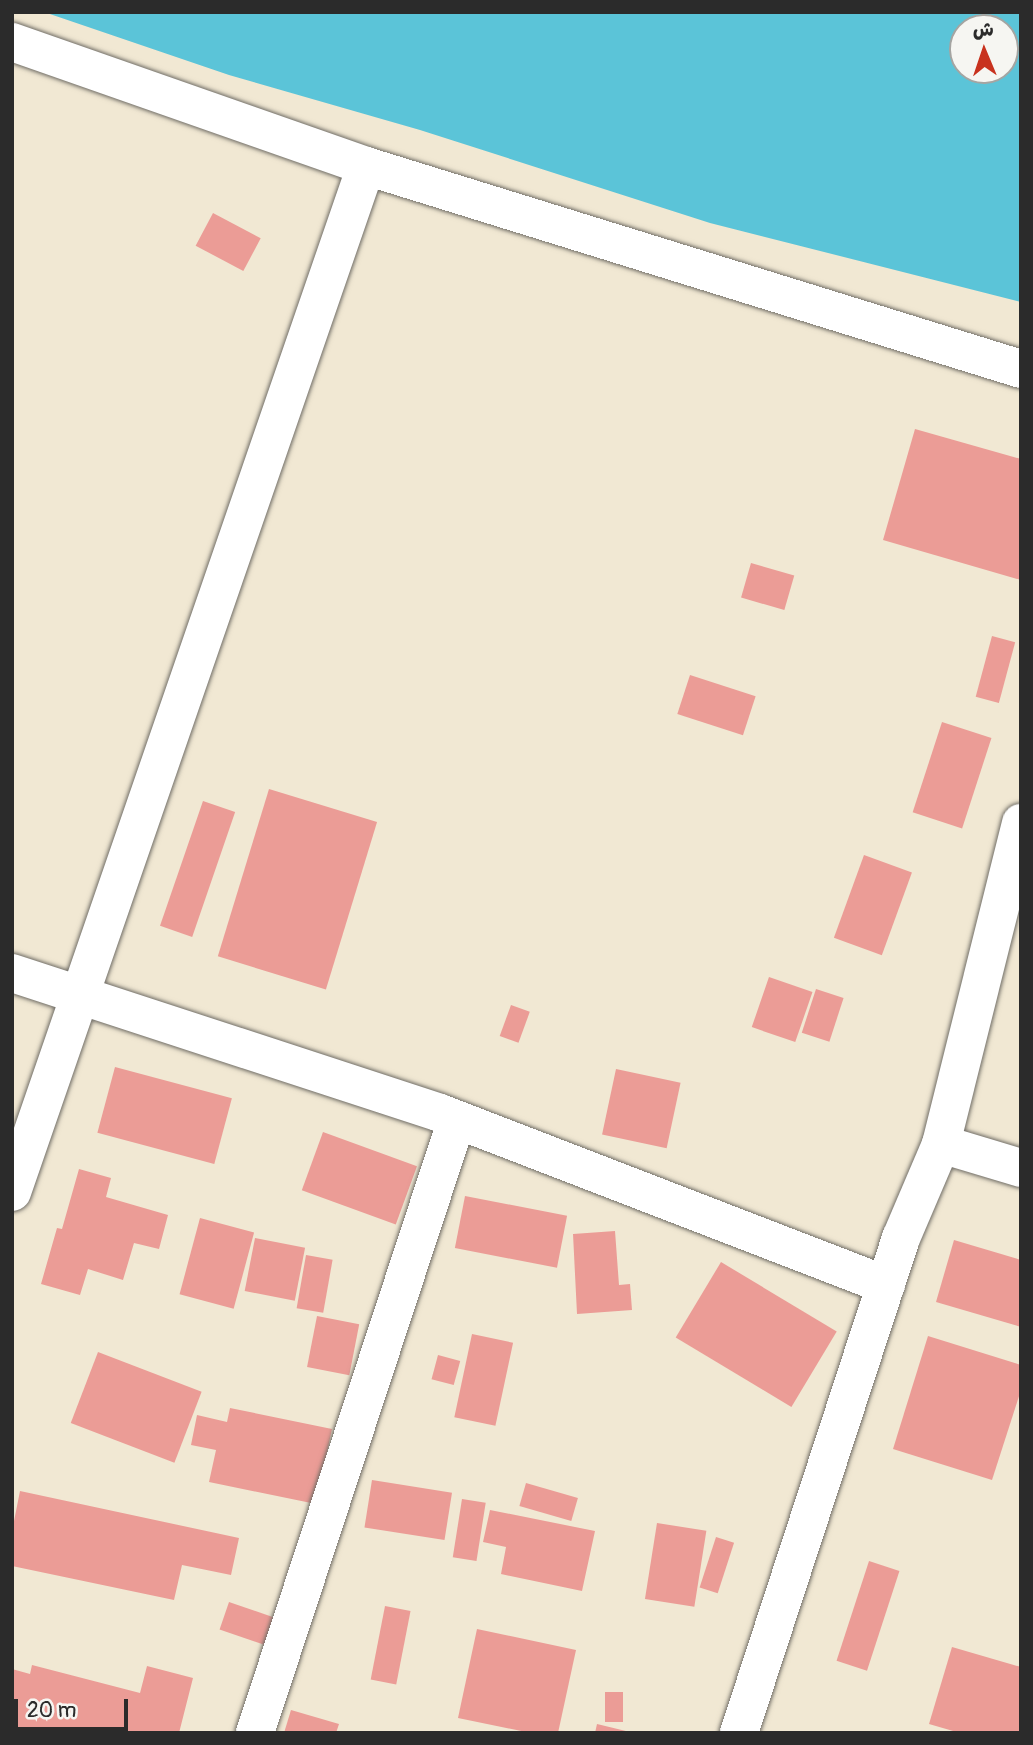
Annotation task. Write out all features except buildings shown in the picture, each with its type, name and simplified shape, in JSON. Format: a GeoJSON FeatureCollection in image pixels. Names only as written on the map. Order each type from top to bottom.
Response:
{"type":"FeatureCollection","features":[{"type":"Feature","properties":{"kind":"street"},"geometry":{"type":"LineString","coordinates":[[12,42],[366,166],[1021,369]]}},
{"type":"Feature","properties":{"kind":"street"},"geometry":{"type":"LineString","coordinates":[[12,1192],[366,166]]}},
{"type":"Feature","properties":{"kind":"street"},"geometry":{"type":"LineString","coordinates":[[739,1733],[901,1238],[941,1144],[1021,823]]}},
{"type":"Feature","properties":{"kind":"street"},"geometry":{"type":"LineString","coordinates":[[12,974],[457,1119],[886,1285]]}},
{"type":"Feature","properties":{"kind":"street"},"geometry":{"type":"LineString","coordinates":[[255,1733],[457,1119]]}},
{"type":"Feature","properties":{"kind":"street"},"geometry":{"type":"LineString","coordinates":[[941,1144],[1021,1168]]}},
{"type":"Feature","properties":{"kind":"water"},"geometry":{"type":"Polygon","coordinates":[[[44,12],[1021,12],[1021,302],[710,223],[420,130],[229,75],[44,12]]]}}]}
